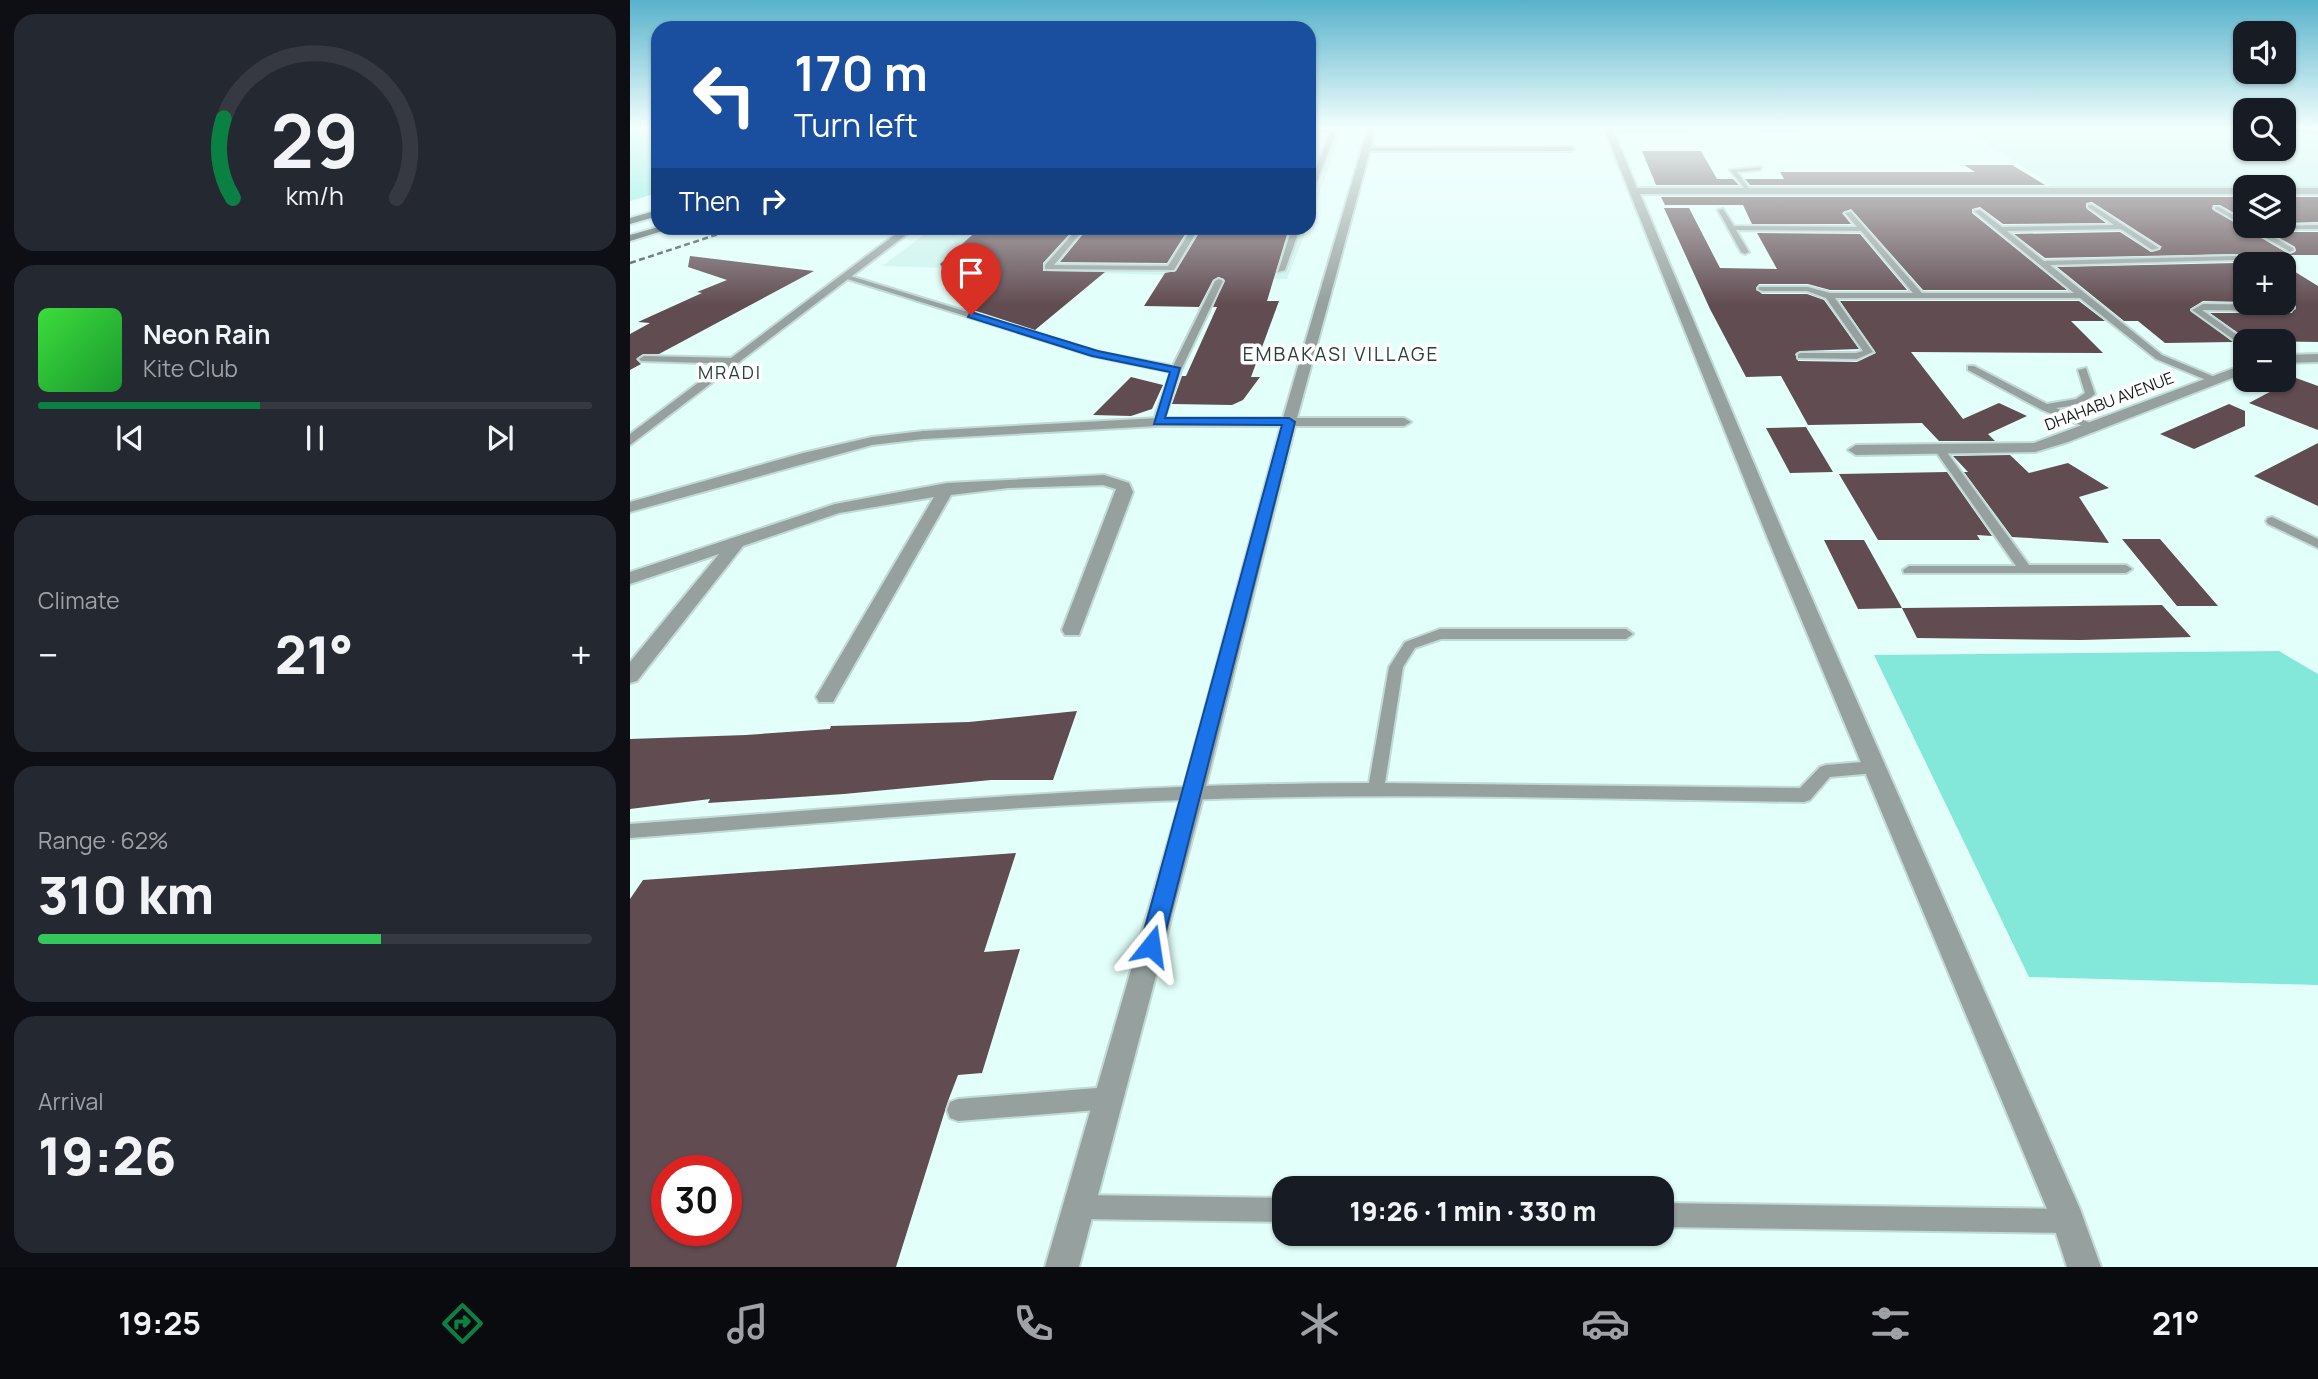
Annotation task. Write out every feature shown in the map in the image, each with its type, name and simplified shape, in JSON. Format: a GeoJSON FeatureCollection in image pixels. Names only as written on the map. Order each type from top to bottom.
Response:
{"type":"FeatureCollection","features":[{"type":"Feature","properties":{"kind":"main road"},"geometry":{"type":"LineString","coordinates":[[630,221],[651,215]]}},
{"type":"Feature","properties":{"kind":"main road"},"geometry":{"type":"LineString","coordinates":[[630,238],[651,232]]}},
{"type":"Feature","properties":{"kind":"street"},"geometry":{"type":"LineString","coordinates":[[1062,1267],[1193,794],[1289,422],[1355,187]]}},
{"type":"Feature","properties":{"kind":"street"},"geometry":{"type":"LineString","coordinates":[[1632,187],[1874,767],[2068,1221],[2084,1267]]}},
{"type":"Feature","properties":{"kind":"street"},"geometry":{"type":"LineString","coordinates":[[1634,191],[2233,191]]}},
{"type":"Feature","properties":{"kind":"street"},"geometry":{"type":"LineString","coordinates":[[2296,191],[2318,191]]}},
{"type":"Feature","properties":{"kind":"street"},"geometry":{"type":"LineString","coordinates":[[630,441],[901,235]]}},
{"type":"Feature","properties":{"kind":"street"},"geometry":{"type":"LineString","coordinates":[[2296,359],[2318,358]]}},
{"type":"Feature","properties":{"kind":"street","name":"DHAHABU AVENUE"},"geometry":{"type":"LineString","coordinates":[[1856,450],[2035,447],[2233,373]]}},
{"type":"Feature","properties":{"kind":"street"},"geometry":{"type":"LineString","coordinates":[[630,507],[808,456],[872,441],[951,433],[1158,422],[1404,422]]}},
{"type":"Feature","properties":{"kind":"street"},"geometry":{"type":"LineString","coordinates":[[630,578],[835,509],[947,488],[1104,480],[1123,486],[1124,499],[1072,630]]}},
{"type":"Feature","properties":{"kind":"street"},"geometry":{"type":"LineString","coordinates":[[826,697],[947,488]]}},
{"type":"Feature","properties":{"kind":"street"},"geometry":{"type":"LineString","coordinates":[[630,676],[736,544]]}},
{"type":"Feature","properties":{"kind":"lane"},"geometry":{"type":"LineString","coordinates":[[1745,187],[1748,191]]}},
{"type":"Feature","properties":{"kind":"lane"},"geometry":{"type":"LineString","coordinates":[[2090,206],[2155,248]]}},
{"type":"Feature","properties":{"kind":"lane"},"geometry":{"type":"LineString","coordinates":[[2217,208],[2233,218]]}},
{"type":"Feature","properties":{"kind":"lane"},"geometry":{"type":"LineString","coordinates":[[1721,210],[1745,252]]}},
{"type":"Feature","properties":{"kind":"lane"},"geometry":{"type":"LineString","coordinates":[[1978,211],[2159,357],[2214,380]]}},
{"type":"Feature","properties":{"kind":"lane"},"geometry":{"type":"LineString","coordinates":[[1849,213],[1920,296]]}},
{"type":"Feature","properties":{"kind":"lane"},"geometry":{"type":"LineString","coordinates":[[2296,226],[2318,226]]}},
{"type":"Feature","properties":{"kind":"lane"},"geometry":{"type":"LineString","coordinates":[[1999,229],[2122,227]]}},
{"type":"Feature","properties":{"kind":"lane"},"geometry":{"type":"LineString","coordinates":[[1732,228],[1860,229]]}},
{"type":"Feature","properties":{"kind":"lane"},"geometry":{"type":"LineString","coordinates":[[1075,235],[1048,267],[1171,268],[1191,235]]}},
{"type":"Feature","properties":{"kind":"lane"},"geometry":{"type":"LineString","coordinates":[[1281,270],[1294,235]]}},
{"type":"Feature","properties":{"kind":"lane"},"geometry":{"type":"LineString","coordinates":[[2268,238],[2290,250]]}},
{"type":"Feature","properties":{"kind":"lane"},"geometry":{"type":"LineString","coordinates":[[2042,263],[2233,258]]}},
{"type":"Feature","properties":{"kind":"lane"},"geometry":{"type":"LineString","coordinates":[[847,276],[1096,354],[1176,370]]}},
{"type":"Feature","properties":{"kind":"lane"},"geometry":{"type":"LineString","coordinates":[[1158,422],[1176,370],[1219,281]]}},
{"type":"Feature","properties":{"kind":"lane"},"geometry":{"type":"LineString","coordinates":[[1762,289],[1808,289],[1829,296],[2080,295]]}},
{"type":"Feature","properties":{"kind":"lane"},"geometry":{"type":"LineString","coordinates":[[1801,356],[1857,356],[1868,352],[1829,296]]}},
{"type":"Feature","properties":{"kind":"lane"},"geometry":{"type":"LineString","coordinates":[[2233,309],[2196,310],[2233,336]]}},
{"type":"Feature","properties":{"kind":"lane"},"geometry":{"type":"LineString","coordinates":[[644,359],[736,361]]}},
{"type":"Feature","properties":{"kind":"lane"},"geometry":{"type":"LineString","coordinates":[[1971,368],[2046,408],[2092,426]]}},
{"type":"Feature","properties":{"kind":"lane"},"geometry":{"type":"LineString","coordinates":[[2046,408],[2078,401],[2090,394],[2083,370]]}},
{"type":"Feature","properties":{"kind":"lane"},"geometry":{"type":"LineString","coordinates":[[1939,449],[2024,568]]}},
{"type":"Feature","properties":{"kind":"lane"},"geometry":{"type":"LineString","coordinates":[[2272,521],[2318,544]]}},
{"type":"Feature","properties":{"kind":"lane"},"geometry":{"type":"LineString","coordinates":[[1909,570],[2126,569]]}},
{"type":"Feature","properties":{"kind":"lane"},"geometry":{"type":"LineString","coordinates":[[1376,789],[1396,667],[1410,645],[1440,634],[1626,634]]}},
{"type":"Feature","properties":{"kind":"lane"},"geometry":{"type":"LineString","coordinates":[[630,831],[1096,797],[1193,794],[1376,789],[1804,795],[1826,771],[1874,767]]}},
{"type":"Feature","properties":{"kind":"lane"},"geometry":{"type":"LineString","coordinates":[[958,1110],[1109,1098]]}},
{"type":"Feature","properties":{"kind":"lane"},"geometry":{"type":"LineString","coordinates":[[1079,1207],[1272,1210]]}},
{"type":"Feature","properties":{"kind":"lane"},"geometry":{"type":"LineString","coordinates":[[1674,1215],[2068,1221]]}},
{"type":"Feature","properties":{"kind":"shaded area"},"geometry":{"type":"Polygon","coordinates":[[[630,187],[651,187],[651,195],[630,201],[630,187]]]}},
{"type":"Feature","properties":{"kind":"shaded area"},"geometry":{"type":"Polygon","coordinates":[[[1316,187],[1322,187],[1316,202],[1316,187]]]}},
{"type":"Feature","properties":{"kind":"shaded area"},"geometry":{"type":"Polygon","coordinates":[[[2054,187],[2233,187],[2055,188],[2054,187]]]}},
{"type":"Feature","properties":{"kind":"shaded area"},"geometry":{"type":"Polygon","coordinates":[[[924,235],[1304,235],[1287,279],[882,266],[924,235]]]}},
{"type":"Feature","properties":{"kind":"shaded area"},"geometry":{"type":"Polygon","coordinates":[[[2279,651],[2318,674],[2318,985],[2029,977],[1874,655],[2279,651]]]}},
{"type":"Feature","properties":{"kind":"building"},"geometry":{"type":"Polygon","coordinates":[[[1661,197],[2233,197],[2233,212],[2220,205],[2213,205],[2212,209],[2233,221],[2233,238],[2262,238],[2286,252],[2045,258],[2014,234],[2120,232],[2151,252],[2162,247],[2092,202],[2086,203],[2087,209],[2106,223],[2003,224],[1980,207],[1972,209],[1972,213],[2067,290],[1923,290],[1851,209],[1842,213],[1851,224],[1752,224],[1743,205],[1665,205],[1661,197]]]}},
{"type":"Feature","properties":{"kind":"building"},"geometry":{"type":"Polygon","coordinates":[[[2296,197],[2318,197],[2318,222],[2296,223],[2296,197]]]}},
{"type":"Feature","properties":{"kind":"building"},"geometry":{"type":"Polygon","coordinates":[[[1664,208],[1689,208],[1720,268],[1777,269],[1757,233],[1860,234],[1907,290],[1830,290],[1808,284],[1759,284],[1756,288],[1762,294],[1807,294],[1824,300],[1859,349],[1800,351],[1795,354],[1798,361],[1857,362],[1876,353],[1840,301],[2079,301],[2105,321],[2071,321],[2103,353],[1911,352],[1963,419],[1999,403],[2027,416],[1988,434],[1995,441],[1939,441],[1922,423],[1808,425],[1781,376],[1746,377],[1710,309],[1664,208]]]}},
{"type":"Feature","properties":{"kind":"building"},"geometry":{"type":"Polygon","coordinates":[[[2296,232],[2318,232],[2318,255],[2296,255],[2295,247],[2279,238],[2296,238],[2296,232]]]}},
{"type":"Feature","properties":{"kind":"building"},"geometry":{"type":"Polygon","coordinates":[[[972,235],[1069,235],[1043,263],[1043,271],[1105,272],[1035,330],[970,309],[940,264],[972,235]]]}},
{"type":"Feature","properties":{"kind":"building"},"geometry":{"type":"Polygon","coordinates":[[[1082,235],[1185,235],[1167,263],[1060,262],[1082,235]]]}},
{"type":"Feature","properties":{"kind":"building"},"geometry":{"type":"Polygon","coordinates":[[[1198,235],[1287,235],[1267,301],[1279,301],[1251,377],[1260,377],[1243,400],[1232,405],[1172,404],[1182,376],[1186,376],[1217,307],[1213,307],[1224,279],[1218,277],[1213,280],[1199,307],[1144,306],[1165,273],[1176,271],[1198,235]]]}},
{"type":"Feature","properties":{"kind":"building"},"geometry":{"type":"Polygon","coordinates":[[[690,256],[814,271],[659,354],[643,354],[636,359],[641,364],[630,370],[630,334],[650,323],[638,322],[727,280],[688,267],[690,256]]]}},
{"type":"Feature","properties":{"kind":"building"},"geometry":{"type":"Polygon","coordinates":[[[2233,263],[2233,302],[2203,301],[2190,309],[2233,342],[2165,343],[2138,321],[2124,321],[2057,267],[2233,263]]]}},
{"type":"Feature","properties":{"kind":"building"},"geometry":{"type":"Polygon","coordinates":[[[2296,272],[2318,286],[2318,342],[2296,342],[2296,329],[2233,330],[2210,313],[2296,315],[2296,272]]]}},
{"type":"Feature","properties":{"kind":"building"},"geometry":{"type":"Polygon","coordinates":[[[1131,377],[1163,385],[1152,409],[1131,416],[1093,415],[1131,377]]]}},
{"type":"Feature","properties":{"kind":"building"},"geometry":{"type":"Polygon","coordinates":[[[2296,378],[2318,386],[2318,430],[2249,403],[2270,392],[2296,392],[2296,378]]]}},
{"type":"Feature","properties":{"kind":"building"},"geometry":{"type":"Polygon","coordinates":[[[2229,404],[2245,411],[2245,426],[2194,449],[2160,434],[2229,404]]]}},
{"type":"Feature","properties":{"kind":"building"},"geometry":{"type":"Polygon","coordinates":[[[1806,427],[1833,472],[1790,473],[1766,428],[1806,427]]]}},
{"type":"Feature","properties":{"kind":"building"},"geometry":{"type":"Polygon","coordinates":[[[2318,443],[2318,506],[2254,476],[2318,443]]]}},
{"type":"Feature","properties":{"kind":"building"},"geometry":{"type":"Polygon","coordinates":[[[2010,455],[2029,473],[2068,463],[2109,488],[2079,497],[2109,543],[2012,537],[1964,472],[1968,472],[1953,456],[2010,455]]]}},
{"type":"Feature","properties":{"kind":"building"},"geometry":{"type":"Polygon","coordinates":[[[1947,472],[1992,536],[1977,535],[1980,540],[1878,540],[1839,474],[1947,472]]]}},
{"type":"Feature","properties":{"kind":"building"},"geometry":{"type":"Polygon","coordinates":[[[2122,539],[2160,539],[2218,606],[2177,606],[2122,539]]]}},
{"type":"Feature","properties":{"kind":"building"},"geometry":{"type":"Polygon","coordinates":[[[1824,540],[1864,540],[1902,608],[1858,609],[1824,540]]]}},
{"type":"Feature","properties":{"kind":"building"},"geometry":{"type":"Polygon","coordinates":[[[2162,605],[2191,637],[2081,640],[1917,638],[1902,608],[2162,605]]]}},
{"type":"Feature","properties":{"kind":"building"},"geometry":{"type":"Polygon","coordinates":[[[1077,711],[1053,780],[991,780],[708,803],[710,799],[630,809],[630,739],[746,735],[830,729],[831,726],[969,722],[1077,711]]]}},
{"type":"Feature","properties":{"kind":"building"},"geometry":{"type":"Polygon","coordinates":[[[1016,853],[984,952],[1020,949],[982,1073],[958,1075],[896,1267],[630,1267],[630,899],[643,880],[1016,853]]]}},
{"type":"Feature","properties":{"kind":"railway"},"geometry":{"type":"LineString","coordinates":[[630,263],[716,235]]}},
{"type":"Feature","properties":{"kind":"district","name":"EMBAKASI VILLAGE"},"geometry":{"type":"Point","coordinates":[1341,354]}},
{"type":"Feature","properties":{"kind":"district","name":"MRADI"},"geometry":{"type":"Point","coordinates":[730,373]}},
{"type":"Feature","properties":{"kind":"route"},"geometry":{"type":"LineString","coordinates":[[971,315],[1096,354],[1176,370],[1158,422],[1289,422],[1151,946]]}}]}
